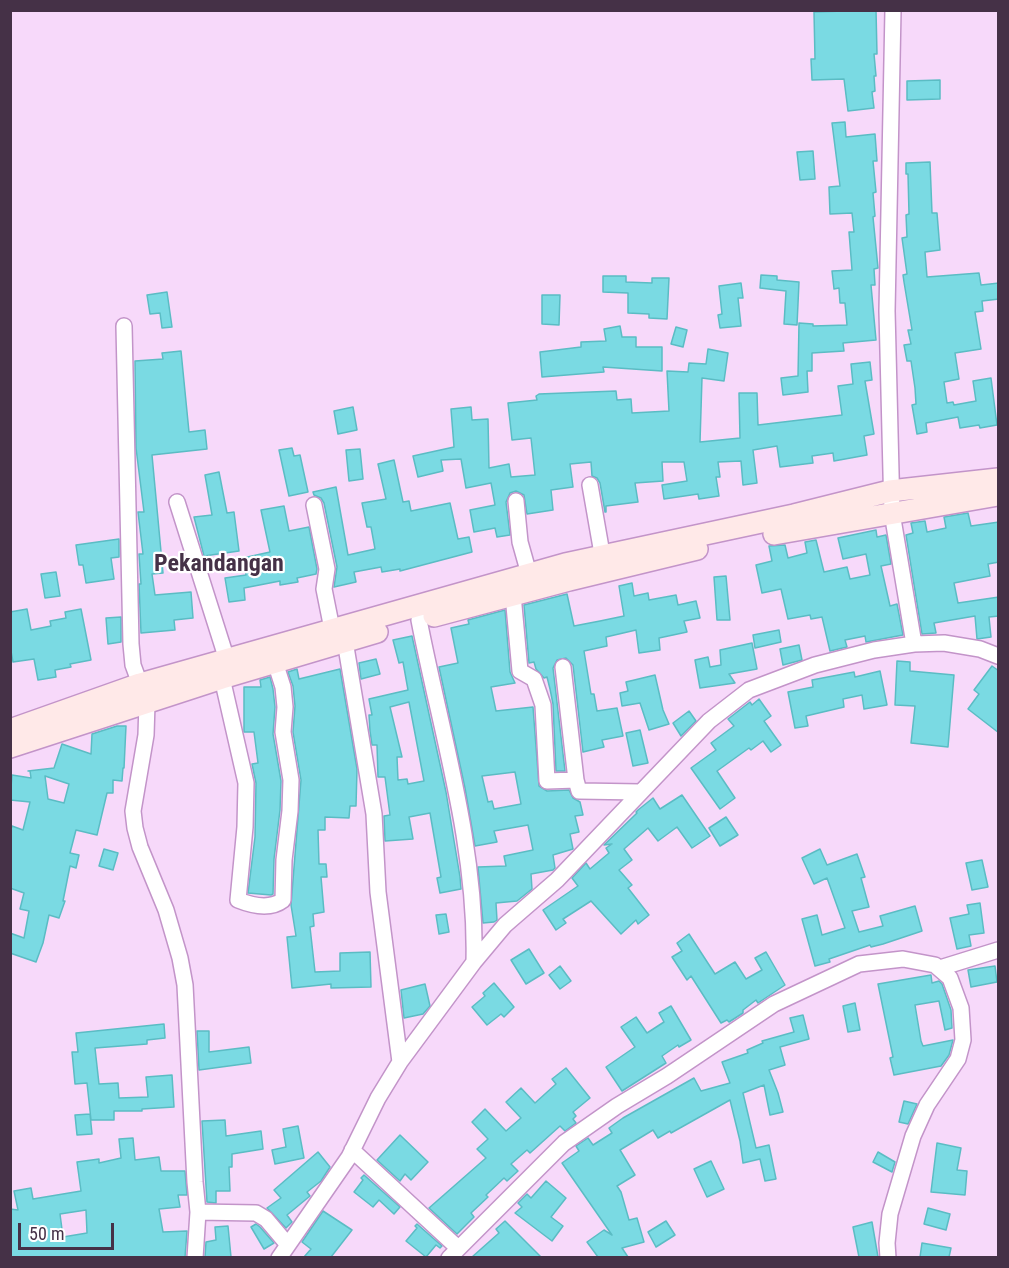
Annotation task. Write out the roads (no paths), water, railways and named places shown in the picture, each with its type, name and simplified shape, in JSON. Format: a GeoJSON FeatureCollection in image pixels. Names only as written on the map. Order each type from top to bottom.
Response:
{"type":"FeatureCollection","features":[{"type":"Feature","properties":{"kind":"main road"},"geometry":{"type":"LineString","coordinates":[[790,523],[890,491],[999,479]]}},
{"type":"Feature","properties":{"kind":"main road"},"geometry":{"type":"LineString","coordinates":[[224,662],[275,662],[338,635],[528,570],[790,523],[892,513],[999,495]]}},
{"type":"Feature","properties":{"kind":"main road"},"geometry":{"type":"LineString","coordinates":[[10,730],[140,684],[338,635],[419,620],[513,595],[602,557]]}},
{"type":"Feature","properties":{"kind":"main road"},"geometry":{"type":"LineString","coordinates":[[10,747],[140,684]]}},
{"type":"Feature","properties":{"kind":"street"},"geometry":{"type":"LineString","coordinates":[[892,10],[887,311],[889,441],[892,466],[890,491],[914,644]]}},
{"type":"Feature","properties":{"kind":"street"},"geometry":{"type":"LineString","coordinates":[[124,326],[131,644],[140,684],[146,735],[133,811],[140,847],[166,910],[185,985],[198,1212],[195,1257]]}},
{"type":"Feature","properties":{"kind":"street"},"geometry":{"type":"LineString","coordinates":[[590,485],[602,557]]}},
{"type":"Feature","properties":{"kind":"street"},"geometry":{"type":"LineString","coordinates":[[516,501],[520,542],[528,570]]}},
{"type":"Feature","properties":{"kind":"street"},"geometry":{"type":"LineString","coordinates":[[177,502],[224,662],[246,783],[245,827],[238,900],[252,906],[276,906],[283,900],[291,780],[284,732],[283,687],[275,662]]}},
{"type":"Feature","properties":{"kind":"street"},"geometry":{"type":"LineString","coordinates":[[314,505],[327,569],[324,589],[326,604],[338,635],[358,712],[374,814],[378,892],[400,1062]]}},
{"type":"Feature","properties":{"kind":"street"},"geometry":{"type":"LineString","coordinates":[[513,595],[520,671],[534,679],[543,705],[547,781],[576,780]]}},
{"type":"Feature","properties":{"kind":"street"},"geometry":{"type":"LineString","coordinates":[[419,620],[453,778],[468,865],[475,934],[474,963]]}},
{"type":"Feature","properties":{"kind":"street"},"geometry":{"type":"LineString","coordinates":[[198,1212],[256,1213],[266,1219],[283,1251],[352,1150],[378,1098],[400,1062],[505,925],[557,880],[709,721],[750,690],[815,665],[874,650],[914,644],[944,643],[980,649],[999,656]]}},
{"type":"Feature","properties":{"kind":"street"},"geometry":{"type":"LineString","coordinates":[[563,667],[579,790],[640,792]]}},
{"type":"Feature","properties":{"kind":"street"},"geometry":{"type":"LineString","coordinates":[[940,968],[999,950]]}},
{"type":"Feature","properties":{"kind":"street"},"geometry":{"type":"LineString","coordinates":[[352,1150],[453,1253],[564,1143],[616,1106],[667,1076],[774,1004],[859,964],[903,959],[925,961],[940,968],[950,978],[961,1008],[963,1040],[958,1059],[927,1105],[913,1137],[890,1214],[888,1257]]}},
{"type":"Feature","properties":{"kind":"district","name":"Pekandangan"},"geometry":{"type":"Point","coordinates":[219,565]}}]}
